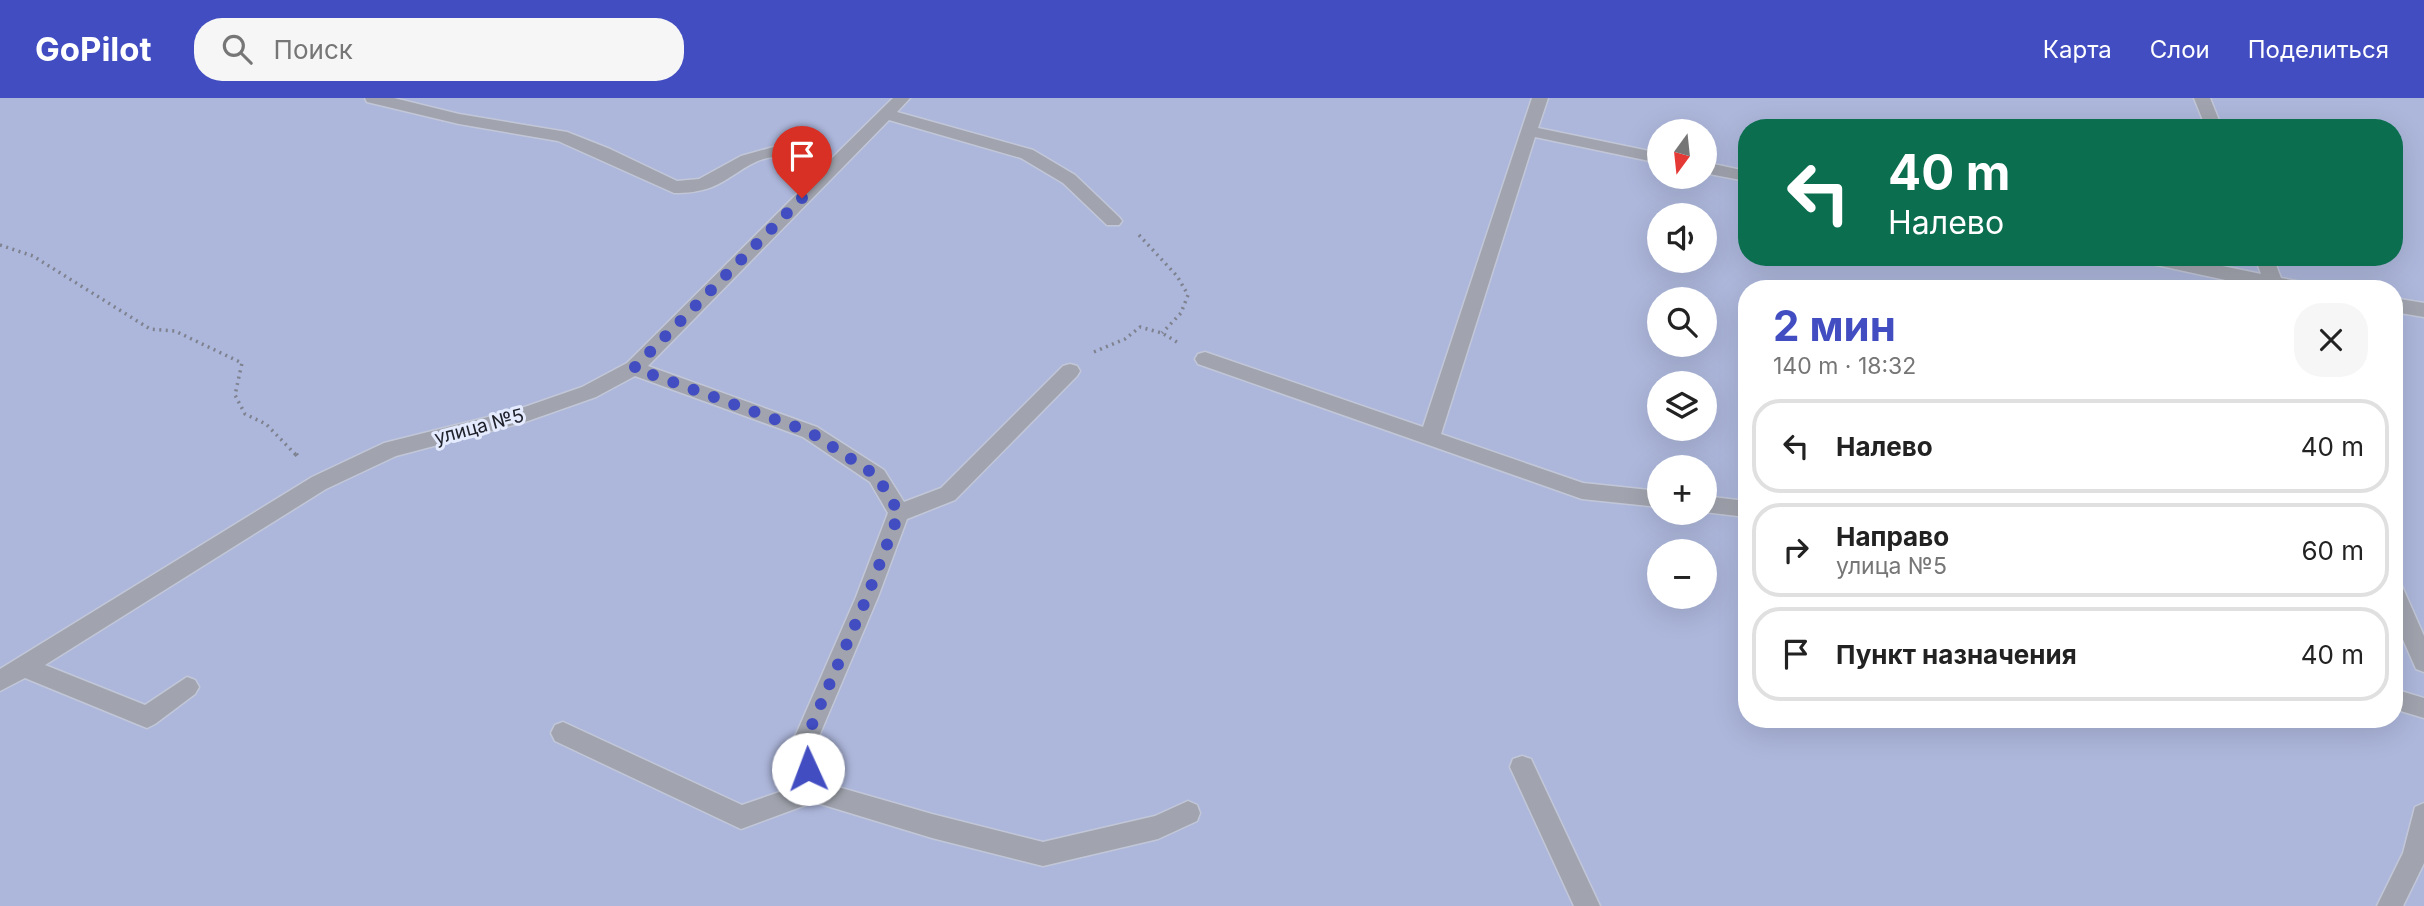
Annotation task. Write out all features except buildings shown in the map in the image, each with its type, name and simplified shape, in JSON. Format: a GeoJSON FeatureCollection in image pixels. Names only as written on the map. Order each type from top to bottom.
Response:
{"type":"FeatureCollection","features":[{"type":"Feature","properties":{"kind":"street"},"geometry":{"type":"LineString","coordinates":[[373,98],[460,119],[561,136],[686,190],[698,188],[759,153],[779,151],[794,154],[826,174]]}},
{"type":"Feature","properties":{"kind":"street","name":"улица №5"},"geometry":{"type":"LineString","coordinates":[[0,681],[319,483],[391,449],[518,417],[589,393],[634,368],[902,98]]}},
{"type":"Feature","properties":{"kind":"street"},"geometry":{"type":"LineString","coordinates":[[1430,438],[1460,338],[1540,98]]}},
{"type":"Feature","properties":{"kind":"street"},"geometry":{"type":"LineString","coordinates":[[2202,98],[2210,119]]}},
{"type":"Feature","properties":{"kind":"street"},"geometry":{"type":"LineString","coordinates":[[886,114],[1027,154],[1069,179],[1113,221]]}},
{"type":"Feature","properties":{"kind":"street"},"geometry":{"type":"LineString","coordinates":[[1530,131],[1647,155]]}},
{"type":"Feature","properties":{"kind":"street"},"geometry":{"type":"LineString","coordinates":[[1717,170],[1738,174]]}},
{"type":"Feature","properties":{"kind":"street"},"geometry":{"type":"LineString","coordinates":[[2187,266],[2249,280]]}},
{"type":"Feature","properties":{"kind":"street"},"geometry":{"type":"LineString","coordinates":[[2403,306],[2424,310]]}},
{"type":"Feature","properties":{"kind":"street"},"geometry":{"type":"LineString","coordinates":[[1205,359],[1582,491],[1647,498]]}},
{"type":"Feature","properties":{"kind":"street"},"geometry":{"type":"LineString","coordinates":[[634,368],[810,432],[877,476],[899,513]]}},
{"type":"Feature","properties":{"kind":"street"},"geometry":{"type":"LineString","coordinates":[[814,791],[802,748],[867,597],[899,513],[948,494],[1070,371]]}},
{"type":"Feature","properties":{"kind":"street"},"geometry":{"type":"LineString","coordinates":[[1717,506],[1738,508]]}},
{"type":"Feature","properties":{"kind":"street"},"geometry":{"type":"LineString","coordinates":[[2403,614],[2424,662]]}},
{"type":"Feature","properties":{"kind":"street"},"geometry":{"type":"LineString","coordinates":[[24,667],[147,716],[187,687]]}},
{"type":"Feature","properties":{"kind":"street"},"geometry":{"type":"LineString","coordinates":[[2403,702],[2424,708]]}},
{"type":"Feature","properties":{"kind":"street"},"geometry":{"type":"LineString","coordinates":[[563,733],[741,817],[814,791],[932,826],[1043,854],[1158,827],[1188,813]]}},
{"type":"Feature","properties":{"kind":"street"},"geometry":{"type":"LineString","coordinates":[[1522,767],[1587,906]]}},
{"type":"Feature","properties":{"kind":"street"},"geometry":{"type":"LineString","coordinates":[[2390,906],[2415,855],[2424,815]]}},
{"type":"Feature","properties":{"kind":"path"},"geometry":{"type":"LineString","coordinates":[[1113,221],[1135,232],[1156,252],[1177,276],[1188,295],[1181,313],[1161,333]]}},
{"type":"Feature","properties":{"kind":"path"},"geometry":{"type":"LineString","coordinates":[[0,245],[33,257],[150,329],[175,331],[243,363],[235,395],[245,414],[266,424],[299,457],[319,483]]}},
{"type":"Feature","properties":{"kind":"path"},"geometry":{"type":"LineString","coordinates":[[1070,371],[1095,351],[1125,339],[1140,327],[1161,333],[1205,359]]}},
{"type":"Feature","properties":{"kind":"shaded area"},"geometry":{"type":"Polygon","coordinates":[[[0,98],[2424,98],[2424,906],[0,906],[0,98]]]}},
{"type":"Feature","properties":{"kind":"route"},"geometry":{"type":"LineString","coordinates":[[802,198],[634,368],[810,432],[877,476],[899,513],[867,597],[802,748],[808,769]]}}]}
